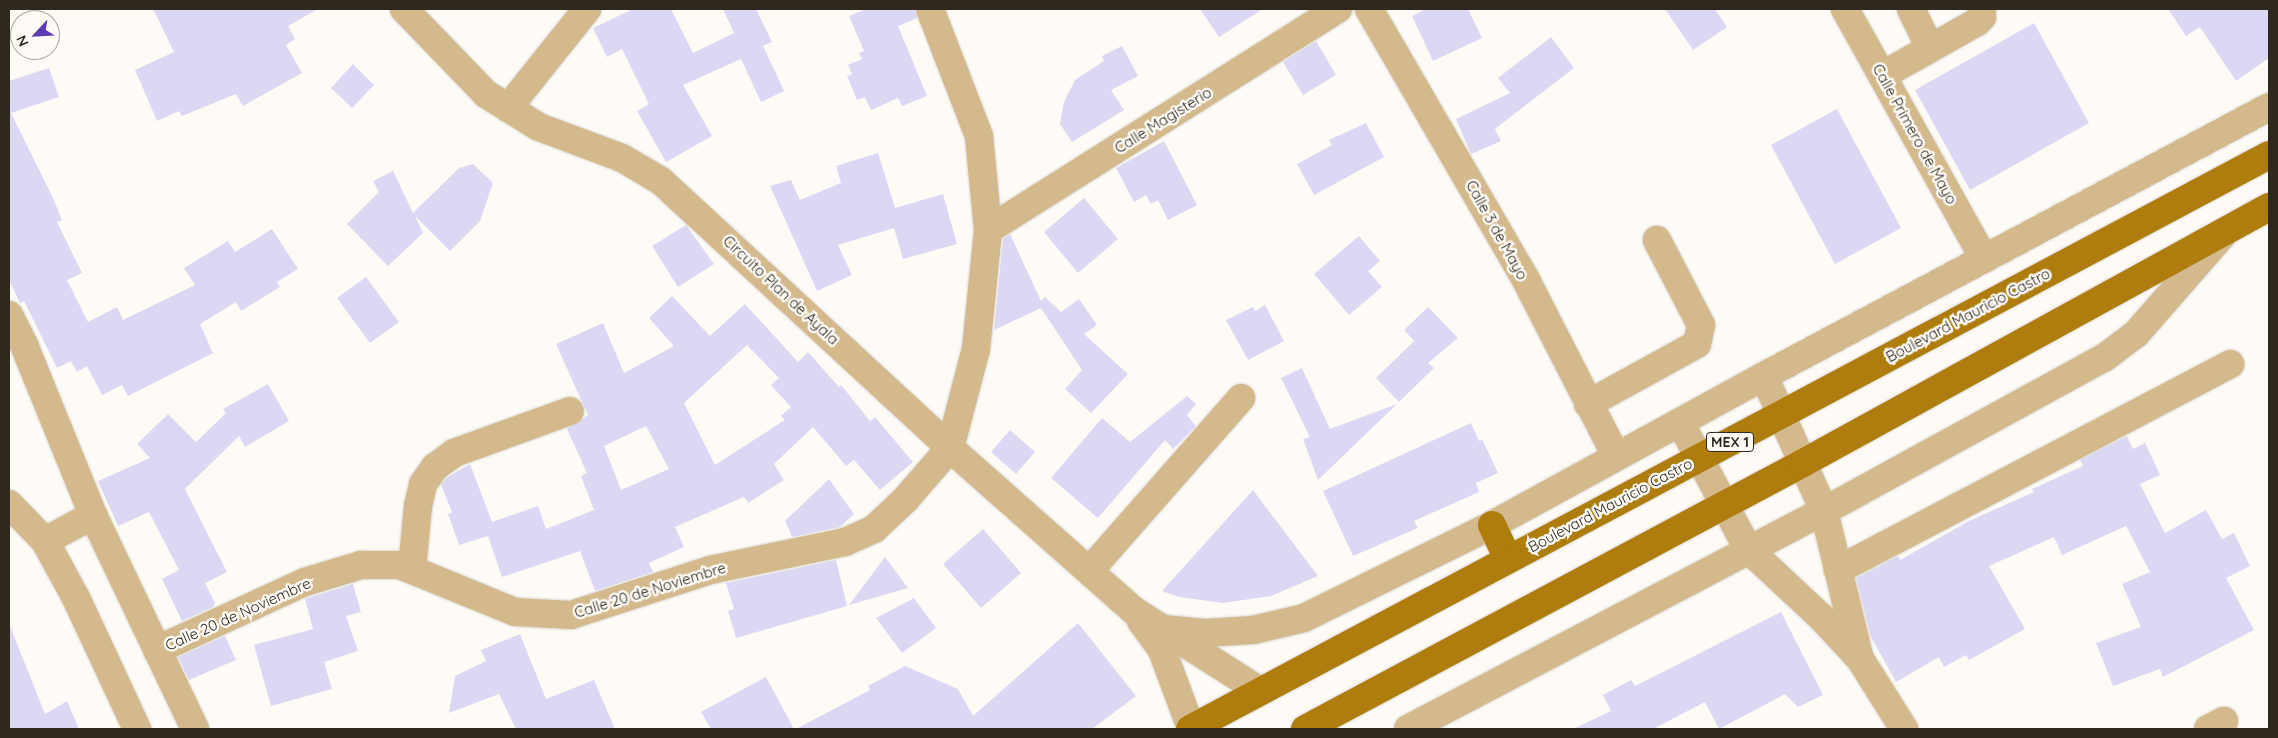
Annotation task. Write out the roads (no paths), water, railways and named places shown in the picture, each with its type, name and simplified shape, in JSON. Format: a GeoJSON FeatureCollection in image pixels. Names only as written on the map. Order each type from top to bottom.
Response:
{"type":"FeatureCollection","features":[{"type":"Feature","properties":{"kind":"main road","name":"Boulevard Mauricio Castro"},"geometry":{"type":"LineString","coordinates":[[1190,729],[1508,558],[1699,459],[2269,155]]}},
{"type":"Feature","properties":{"kind":"main road"},"geometry":{"type":"LineString","coordinates":[[1305,729],[1803,463],[2229,228],[2269,208]]}},
{"type":"Feature","properties":{"kind":"main road"},"geometry":{"type":"LineString","coordinates":[[1492,526],[1508,558]]}},
{"type":"Feature","properties":{"kind":"street","name":"Circuito Plan de Ayala"},"geometry":{"type":"LineString","coordinates":[[404,9],[486,94],[539,127],[622,158],[661,181],[950,448],[1133,610],[1260,691]]}},
{"type":"Feature","properties":{"kind":"street"},"geometry":{"type":"LineString","coordinates":[[508,108],[587,9]]}},
{"type":"Feature","properties":{"kind":"street"},"geometry":{"type":"LineString","coordinates":[[930,9],[979,136],[988,230],[976,349],[950,448]]}},
{"type":"Feature","properties":{"kind":"street","name":"Calle Magisterio"},"geometry":{"type":"LineString","coordinates":[[988,230],[1338,9]]}},
{"type":"Feature","properties":{"kind":"street","name":"Calle 3 de Mayo"},"geometry":{"type":"LineString","coordinates":[[1369,9],[1526,282],[1616,456]]}},
{"type":"Feature","properties":{"kind":"street","name":"Calle Primero de Mayo"},"geometry":{"type":"LineString","coordinates":[[1846,9],[1984,259]]}},
{"type":"Feature","properties":{"kind":"street"},"geometry":{"type":"LineString","coordinates":[[1911,9],[1930,48]]}},
{"type":"Feature","properties":{"kind":"street"},"geometry":{"type":"LineString","coordinates":[[1883,75],[1977,22],[1982,16],[1982,9]]}},
{"type":"Feature","properties":{"kind":"street"},"geometry":{"type":"LineString","coordinates":[[1163,629],[1205,634],[1243,631],[1304,618],[1492,526],[1764,376],[2269,107]]}},
{"type":"Feature","properties":{"kind":"street"},"geometry":{"type":"LineString","coordinates":[[1408,729],[1748,549],[1824,511],[2104,358],[2136,334],[2229,228]]}},
{"type":"Feature","properties":{"kind":"street"},"geometry":{"type":"LineString","coordinates":[[1588,404],[1697,344],[1701,325],[1657,240]]}},
{"type":"Feature","properties":{"kind":"street"},"geometry":{"type":"LineString","coordinates":[[9,315],[24,345],[94,515],[195,729]]}},
{"type":"Feature","properties":{"kind":"street"},"geometry":{"type":"LineString","coordinates":[[1838,570],[2230,364]]}},
{"type":"Feature","properties":{"kind":"street"},"geometry":{"type":"LineString","coordinates":[[1764,376],[1824,511],[1860,660]]}},
{"type":"Feature","properties":{"kind":"street"},"geometry":{"type":"LineString","coordinates":[[1090,570],[1241,398]]}},
{"type":"Feature","properties":{"kind":"street"},"geometry":{"type":"LineString","coordinates":[[412,569],[418,506],[423,484],[435,467],[454,453],[570,411]]}},
{"type":"Feature","properties":{"kind":"street"},"geometry":{"type":"LineString","coordinates":[[1680,422],[1748,549],[1822,617],[1860,660],[1904,729]]}},
{"type":"Feature","properties":{"kind":"street","name":"Calle 20 de Noviembre"},"geometry":{"type":"LineString","coordinates":[[157,650],[305,582],[361,565],[400,565],[515,612],[571,615],[710,570],[844,542],[874,528],[905,500],[950,448]]}},
{"type":"Feature","properties":{"kind":"street"},"geometry":{"type":"LineString","coordinates":[[9,504],[45,541],[76,598],[137,729]]}},
{"type":"Feature","properties":{"kind":"street"},"geometry":{"type":"LineString","coordinates":[[45,541],[94,515]]}},
{"type":"Feature","properties":{"kind":"street","name":"Circuito Plan de Ayala"},"geometry":{"type":"LineString","coordinates":[[1133,610],[1162,650],[1190,729]]}}]}
